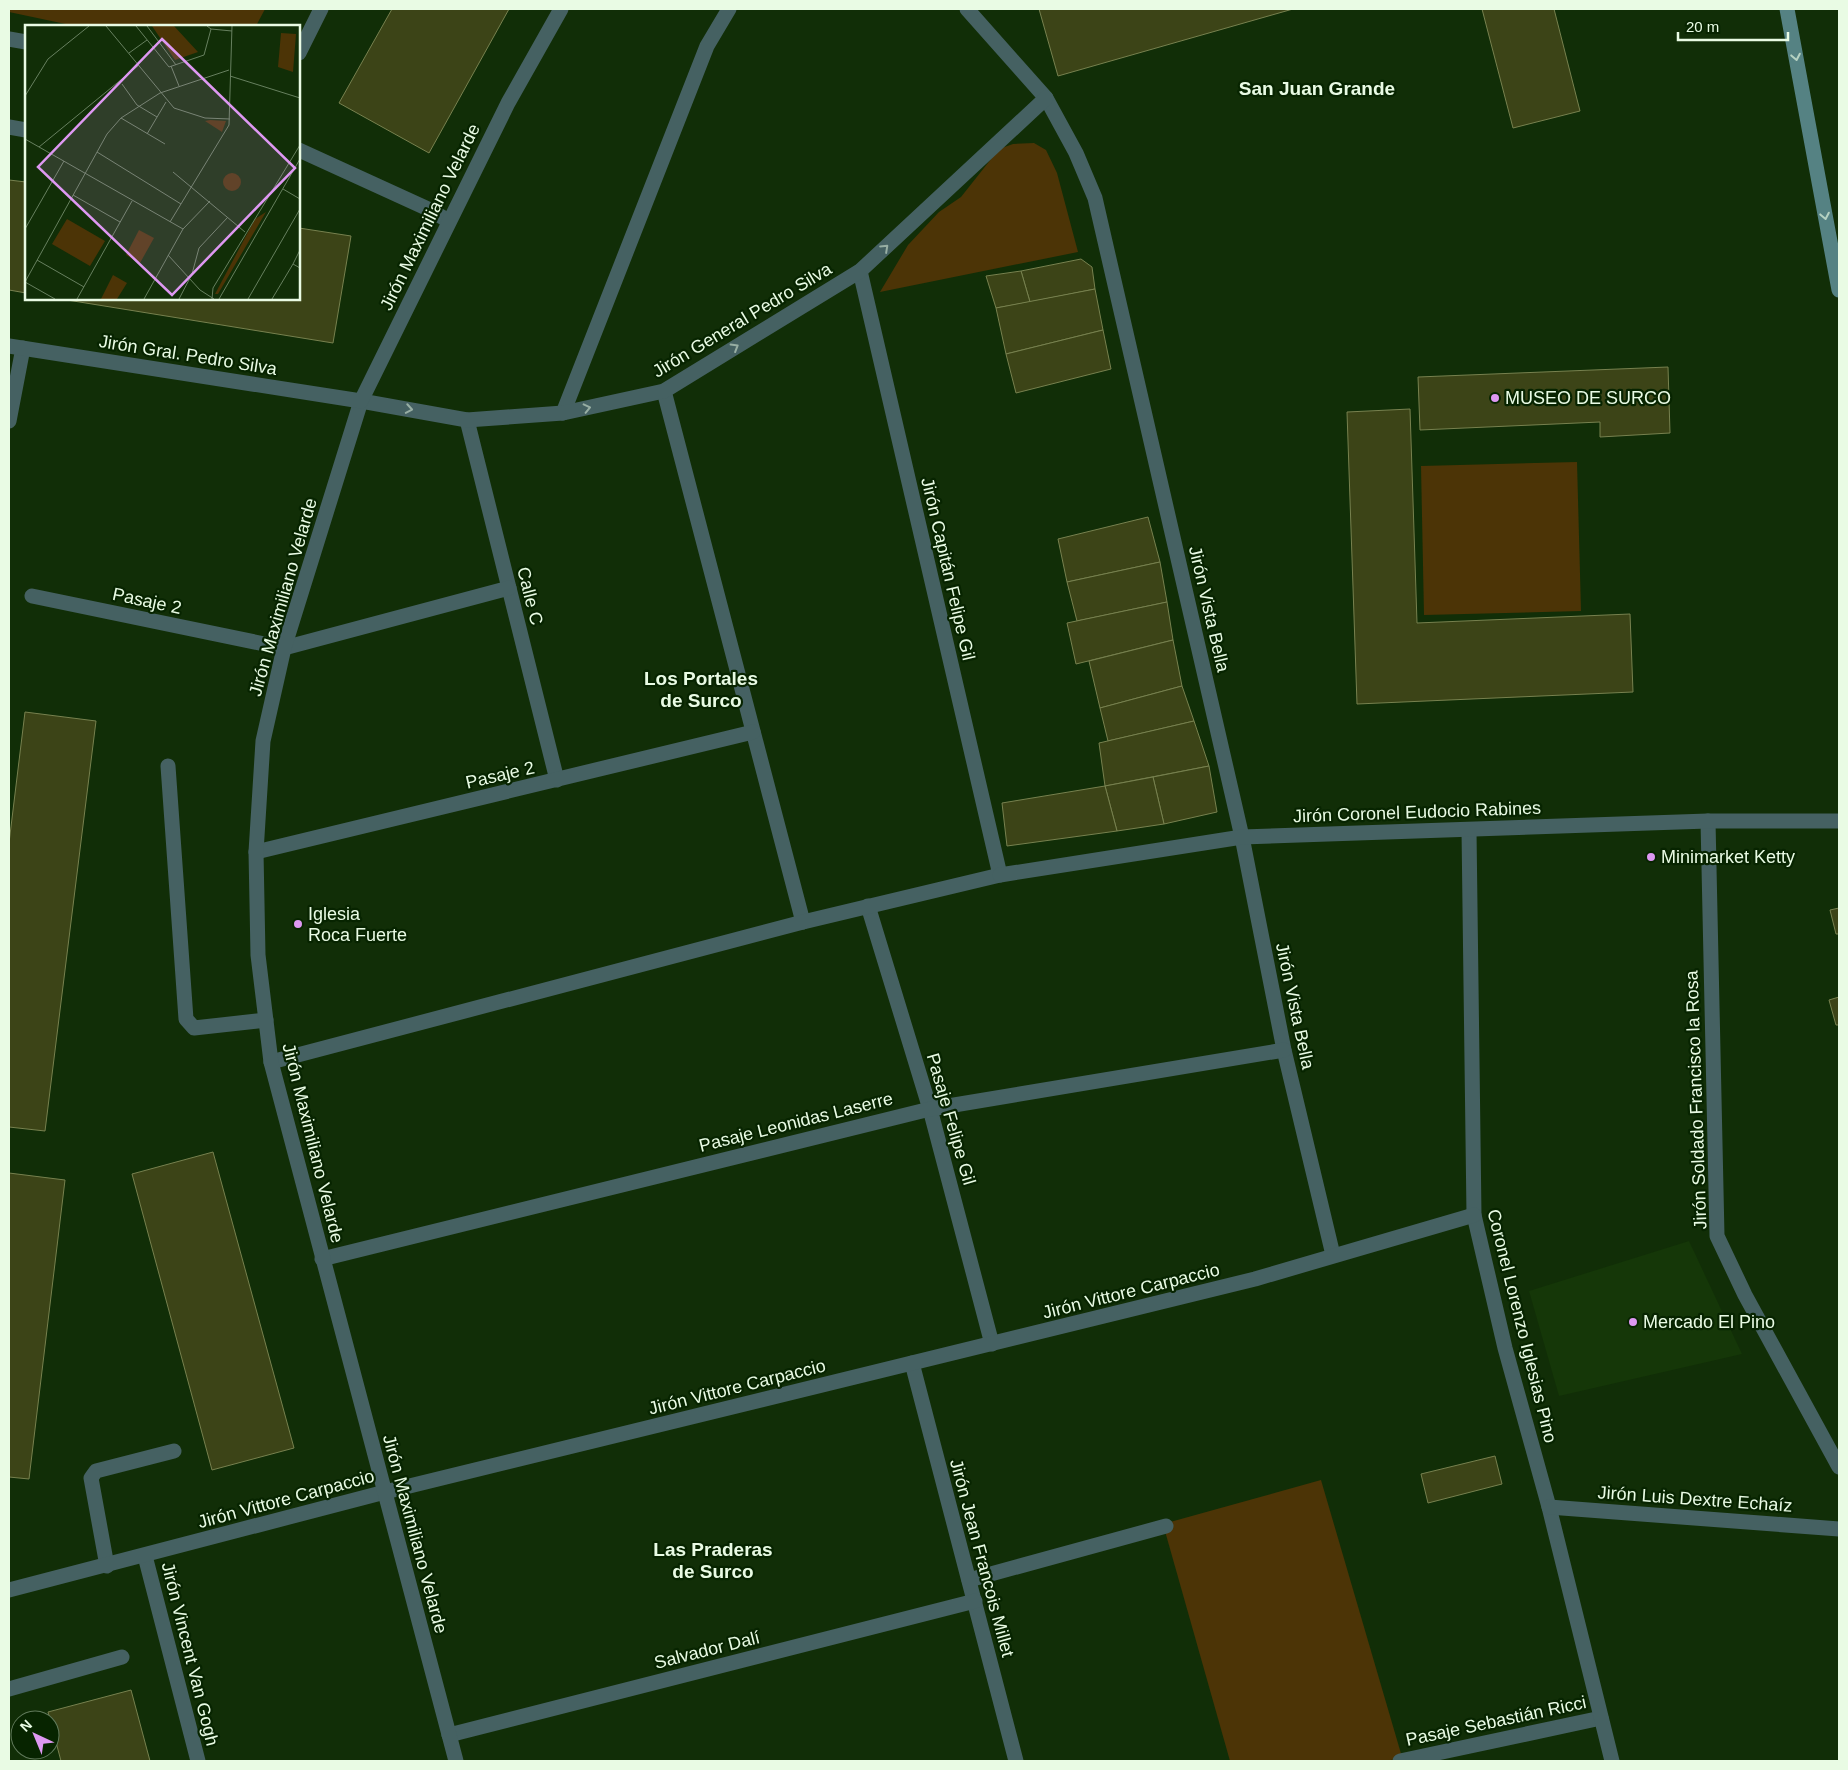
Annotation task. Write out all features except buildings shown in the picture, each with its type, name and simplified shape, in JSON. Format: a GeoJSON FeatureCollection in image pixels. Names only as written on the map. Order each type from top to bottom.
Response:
{"type":"FeatureCollection","features":[{"type":"Feature","properties":{"kind":"main road"},"geometry":{"type":"LineString","coordinates":[[1787,9],[1839,290]]}},
{"type":"Feature","properties":{"kind":"street"},"geometry":{"type":"LineString","coordinates":[[300,51],[320,9]]}},
{"type":"Feature","properties":{"kind":"street","name":"Jirón Maximiliano Velarde"},"geometry":{"type":"LineString","coordinates":[[456,1761],[271,1062],[258,955],[256,852],[264,742],[284,648],[361,401],[508,103],[561,9]]}},
{"type":"Feature","properties":{"kind":"street"},"geometry":{"type":"LineString","coordinates":[[563,413],[707,46],[729,9]]}},
{"type":"Feature","properties":{"kind":"street","name":"Jirón Vista Bella"},"geometry":{"type":"LineString","coordinates":[[967,9],[1046,98],[1076,153],[1095,198],[1242,837],[1284,1050],[1333,1256]]}},
{"type":"Feature","properties":{"kind":"street"},"geometry":{"type":"LineString","coordinates":[[9,40],[25,42]]}},
{"type":"Feature","properties":{"kind":"street","name":"Jirón General Pedro Silva"},"geometry":{"type":"LineString","coordinates":[[361,401],[467,420],[563,413],[664,391],[860,271],[1046,98]]}},
{"type":"Feature","properties":{"kind":"street"},"geometry":{"type":"LineString","coordinates":[[9,127],[25,130]]}},
{"type":"Feature","properties":{"kind":"street"},"geometry":{"type":"LineString","coordinates":[[300,150],[426,208],[450,221]]}},
{"type":"Feature","properties":{"kind":"street","name":"Jirón Capitán Felipe Gil"},"geometry":{"type":"LineString","coordinates":[[860,271],[1000,875]]}},
{"type":"Feature","properties":{"kind":"street"},"geometry":{"type":"LineString","coordinates":[[9,421],[16,347]]}},
{"type":"Feature","properties":{"kind":"street","name":"Jirón Gral. Pedro Silva"},"geometry":{"type":"LineString","coordinates":[[16,347],[361,401]]}},
{"type":"Feature","properties":{"kind":"street"},"geometry":{"type":"LineString","coordinates":[[664,391],[803,922]]}},
{"type":"Feature","properties":{"kind":"street","name":"Calle C"},"geometry":{"type":"LineString","coordinates":[[467,420],[557,780]]}},
{"type":"Feature","properties":{"kind":"street"},"geometry":{"type":"LineString","coordinates":[[284,648],[509,588]]}},
{"type":"Feature","properties":{"kind":"street","name":"Pasaje 2"},"geometry":{"type":"LineString","coordinates":[[32,596],[284,648]]}},
{"type":"Feature","properties":{"kind":"street","name":"Pasaje 2"},"geometry":{"type":"LineString","coordinates":[[256,852],[754,732]]}},
{"type":"Feature","properties":{"kind":"street"},"geometry":{"type":"LineString","coordinates":[[168,766],[186,1019],[194,1028],[266,1020]]}},
{"type":"Feature","properties":{"kind":"street","name":"Jirón Coronel Eudocio Rabines"},"geometry":{"type":"LineString","coordinates":[[271,1062],[803,922],[1000,875],[1242,837],[1708,821],[1839,821]]}},
{"type":"Feature","properties":{"kind":"street","name":"Jirón Soldado Francisco la Rosa"},"geometry":{"type":"LineString","coordinates":[[1708,821],[1718,1236],[1745,1295],[1839,1467]]}},
{"type":"Feature","properties":{"kind":"street","name":"Coronel Lorenzo Iglesias Pino"},"geometry":{"type":"LineString","coordinates":[[1469,830],[1474,1215],[1505,1348],[1549,1507],[1612,1761]]}},
{"type":"Feature","properties":{"kind":"street","name":"Pasaje Felipe Gil"},"geometry":{"type":"LineString","coordinates":[[868,906],[930,1109],[992,1344]]}},
{"type":"Feature","properties":{"kind":"street","name":"Pasaje Leonidas Laserre"},"geometry":{"type":"LineString","coordinates":[[322,1258],[930,1109],[1284,1050]]}},
{"type":"Feature","properties":{"kind":"street","name":"Jirón Vittore Carpaccio"},"geometry":{"type":"LineString","coordinates":[[9,1590],[385,1492],[1255,1279],[1474,1215]]}},
{"type":"Feature","properties":{"kind":"street","name":"Jirón Jean Francois Millet"},"geometry":{"type":"LineString","coordinates":[[912,1363],[1016,1761]]}},
{"type":"Feature","properties":{"kind":"street"},"geometry":{"type":"LineString","coordinates":[[106,1566],[91,1478],[96,1470],[174,1451]]}},
{"type":"Feature","properties":{"kind":"street","name":"Jirón Luis Dextre Echaíz"},"geometry":{"type":"LineString","coordinates":[[1549,1507],[1839,1529]]}},
{"type":"Feature","properties":{"kind":"street"},"geometry":{"type":"LineString","coordinates":[[969,1580],[1166,1526]]}},
{"type":"Feature","properties":{"kind":"street","name":"Jirón Vincent Van Gogh"},"geometry":{"type":"LineString","coordinates":[[145,1556],[198,1761]]}},
{"type":"Feature","properties":{"kind":"street","name":"Salvador Dalí"},"geometry":{"type":"LineString","coordinates":[[449,1735],[975,1602]]}},
{"type":"Feature","properties":{"kind":"street"},"geometry":{"type":"LineString","coordinates":[[9,1689],[122,1657]]}},
{"type":"Feature","properties":{"kind":"street","name":"Pasaje Sebastián Ricci"},"geometry":{"type":"LineString","coordinates":[[1400,1761],[1601,1718]]}},
{"type":"Feature","properties":{"kind":"shaded area"},"geometry":{"type":"Polygon","coordinates":[[[9,9],[265,9],[257,25],[70,25],[9,12],[9,9]]]}},
{"type":"Feature","properties":{"kind":"shaded area"},"geometry":{"type":"Polygon","coordinates":[[[1034,143],[1046,150],[1057,173],[1078,252],[880,292],[908,245],[939,212],[961,197],[999,149],[1013,144],[1034,143]]]}},
{"type":"Feature","properties":{"kind":"shaded area"},"geometry":{"type":"Polygon","coordinates":[[[1577,462],[1581,611],[1424,615],[1421,466],[1577,462]]]}},
{"type":"Feature","properties":{"kind":"shaded area","name":"Mercado El Pino"},"geometry":{"type":"Polygon","coordinates":[[[1689,1241],[1742,1354],[1559,1396],[1529,1291],[1689,1241]]]}},
{"type":"Feature","properties":{"kind":"shaded area"},"geometry":{"type":"Polygon","coordinates":[[[1321,1480],[1402,1757],[1387,1761],[1230,1761],[1163,1524],[1321,1480]]]}},
{"type":"Feature","properties":{"kind":"place","name":"MUSEO DE SURCO"},"geometry":{"type":"Point","coordinates":[1495,398]}},
{"type":"Feature","properties":{"kind":"place","name":"Minimarket Ketty"},"geometry":{"type":"Point","coordinates":[1651,857]}},
{"type":"Feature","properties":{"kind":"place","name":"Iglesia Roca Fuerte"},"geometry":{"type":"Point","coordinates":[298,924]}},
{"type":"Feature","properties":{"kind":"place","name":"Mercado El Pino"},"geometry":{"type":"Point","coordinates":[1633,1322]}},
{"type":"Feature","properties":{"kind":"district","name":"San Juan Grande"},"geometry":{"type":"Point","coordinates":[1317,88]}},
{"type":"Feature","properties":{"kind":"district","name":"Los Portales de Surco"},"geometry":{"type":"Point","coordinates":[701,689]}},
{"type":"Feature","properties":{"kind":"district","name":"Las Praderas de Surco"},"geometry":{"type":"Point","coordinates":[713,1560]}}]}
